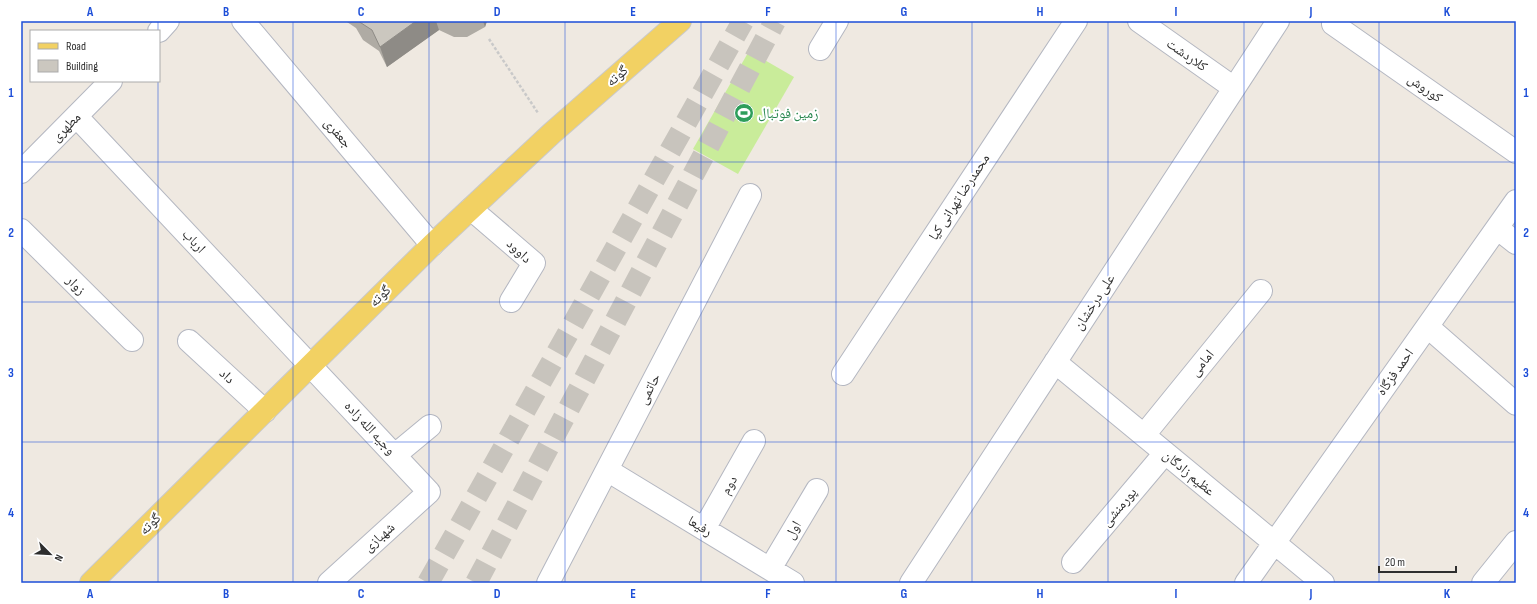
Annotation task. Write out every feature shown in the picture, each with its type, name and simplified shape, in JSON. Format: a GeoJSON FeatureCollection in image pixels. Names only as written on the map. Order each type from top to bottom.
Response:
{"type":"FeatureCollection","features":[{"type":"Feature","properties":{"kind":"main road","name":"گوته"},"geometry":{"type":"LineString","coordinates":[[91,583],[432,245],[552,133],[676,22]]}},
{"type":"Feature","properties":{"kind":"street"},"geometry":{"type":"LineString","coordinates":[[160,30],[168,21]]}},
{"type":"Feature","properties":{"kind":"street","name":"جعفری"},"geometry":{"type":"LineString","coordinates":[[243,21],[432,245]]}},
{"type":"Feature","properties":{"kind":"street"},"geometry":{"type":"LineString","coordinates":[[820,49],[837,21]]}},
{"type":"Feature","properties":{"kind":"street","name":"محمدرضا تهرانی کیا"},"geometry":{"type":"LineString","coordinates":[[843,374],[1076,21]]}},
{"type":"Feature","properties":{"kind":"street","name":"کلاردشت"},"geometry":{"type":"LineString","coordinates":[[1139,21],[1234,88]]}},
{"type":"Feature","properties":{"kind":"street","name":"علی درخشان"},"geometry":{"type":"LineString","coordinates":[[911,583],[1278,21]]}},
{"type":"Feature","properties":{"kind":"street","name":"کوروش"},"geometry":{"type":"LineString","coordinates":[[1333,24],[1516,152]]}},
{"type":"Feature","properties":{"kind":"street","name":"مطهری"},"geometry":{"type":"LineString","coordinates":[[21,172],[110,82]]}},
{"type":"Feature","properties":{"kind":"street","name":"ارباب"},"geometry":{"type":"LineString","coordinates":[[77,117],[311,365]]}},
{"type":"Feature","properties":{"kind":"street","name":"حاتمی"},"geometry":{"type":"LineString","coordinates":[[548,583],[750,195]]}},
{"type":"Feature","properties":{"kind":"street","name":"احمد فزگاه"},"geometry":{"type":"LineString","coordinates":[[1246,583],[1516,202]]}},
{"type":"Feature","properties":{"kind":"street","name":"داوود"},"geometry":{"type":"LineString","coordinates":[[471,209],[534,263],[511,302]]}},
{"type":"Feature","properties":{"kind":"street"},"geometry":{"type":"LineString","coordinates":[[1497,228],[1516,243]]}},
{"type":"Feature","properties":{"kind":"street","name":"زوار"},"geometry":{"type":"LineString","coordinates":[[21,230],[132,340]]}},
{"type":"Feature","properties":{"kind":"street","name":"امامی"},"geometry":{"type":"LineString","coordinates":[[1144,435],[1261,291]]}},
{"type":"Feature","properties":{"kind":"street"},"geometry":{"type":"LineString","coordinates":[[1428,327],[1516,404]]}},
{"type":"Feature","properties":{"kind":"street","name":"داد"},"geometry":{"type":"LineString","coordinates":[[189,341],[264,411]]}},
{"type":"Feature","properties":{"kind":"street","name":"عظیم زادگان"},"geometry":{"type":"LineString","coordinates":[[1055,362],[1323,583]]}},
{"type":"Feature","properties":{"kind":"street","name":"وجیه الله زاده"},"geometry":{"type":"LineString","coordinates":[[311,365],[429,492]]}},
{"type":"Feature","properties":{"kind":"street"},"geometry":{"type":"LineString","coordinates":[[395,455],[430,426]]}},
{"type":"Feature","properties":{"kind":"street","name":"دوم"},"geometry":{"type":"LineString","coordinates":[[704,529],[754,441]]}},
{"type":"Feature","properties":{"kind":"street","name":"پورمنشی"},"geometry":{"type":"LineString","coordinates":[[1073,562],[1165,453]]}},
{"type":"Feature","properties":{"kind":"street","name":"رفیعا"},"geometry":{"type":"LineString","coordinates":[[607,470],[793,583]]}},
{"type":"Feature","properties":{"kind":"street","name":"اول"},"geometry":{"type":"LineString","coordinates":[[770,569],[816,490]]}},
{"type":"Feature","properties":{"kind":"street","name":"شهبازی"},"geometry":{"type":"LineString","coordinates":[[329,583],[429,492]]}},
{"type":"Feature","properties":{"kind":"street"},"geometry":{"type":"LineString","coordinates":[[1483,583],[1516,542]]}},
{"type":"Feature","properties":{"kind":"path"},"geometry":{"type":"LineString","coordinates":[[489,39],[552,133]]}},
{"type":"Feature","properties":{"kind":"green space","name":"زمین فوتبال"},"geometry":{"type":"Polygon","coordinates":[[[749,51],[794,77],[738,174],[693,149],[749,51]]]}},
{"type":"Feature","properties":{"kind":"building"},"geometry":{"type":"Polygon","coordinates":[[[358,21],[416,21],[380,47],[372,30],[358,21]]]}},
{"type":"Feature","properties":{"kind":"tunnel"},"geometry":{"type":"LineString","coordinates":[[428,583],[743,21]]}},
{"type":"Feature","properties":{"kind":"tunnel"},"geometry":{"type":"LineString","coordinates":[[476,583],[775,21]]}},
{"type":"Feature","properties":{"kind":"place","name":"زمین فوتبال"},"geometry":{"type":"Point","coordinates":[744,113]}}]}
